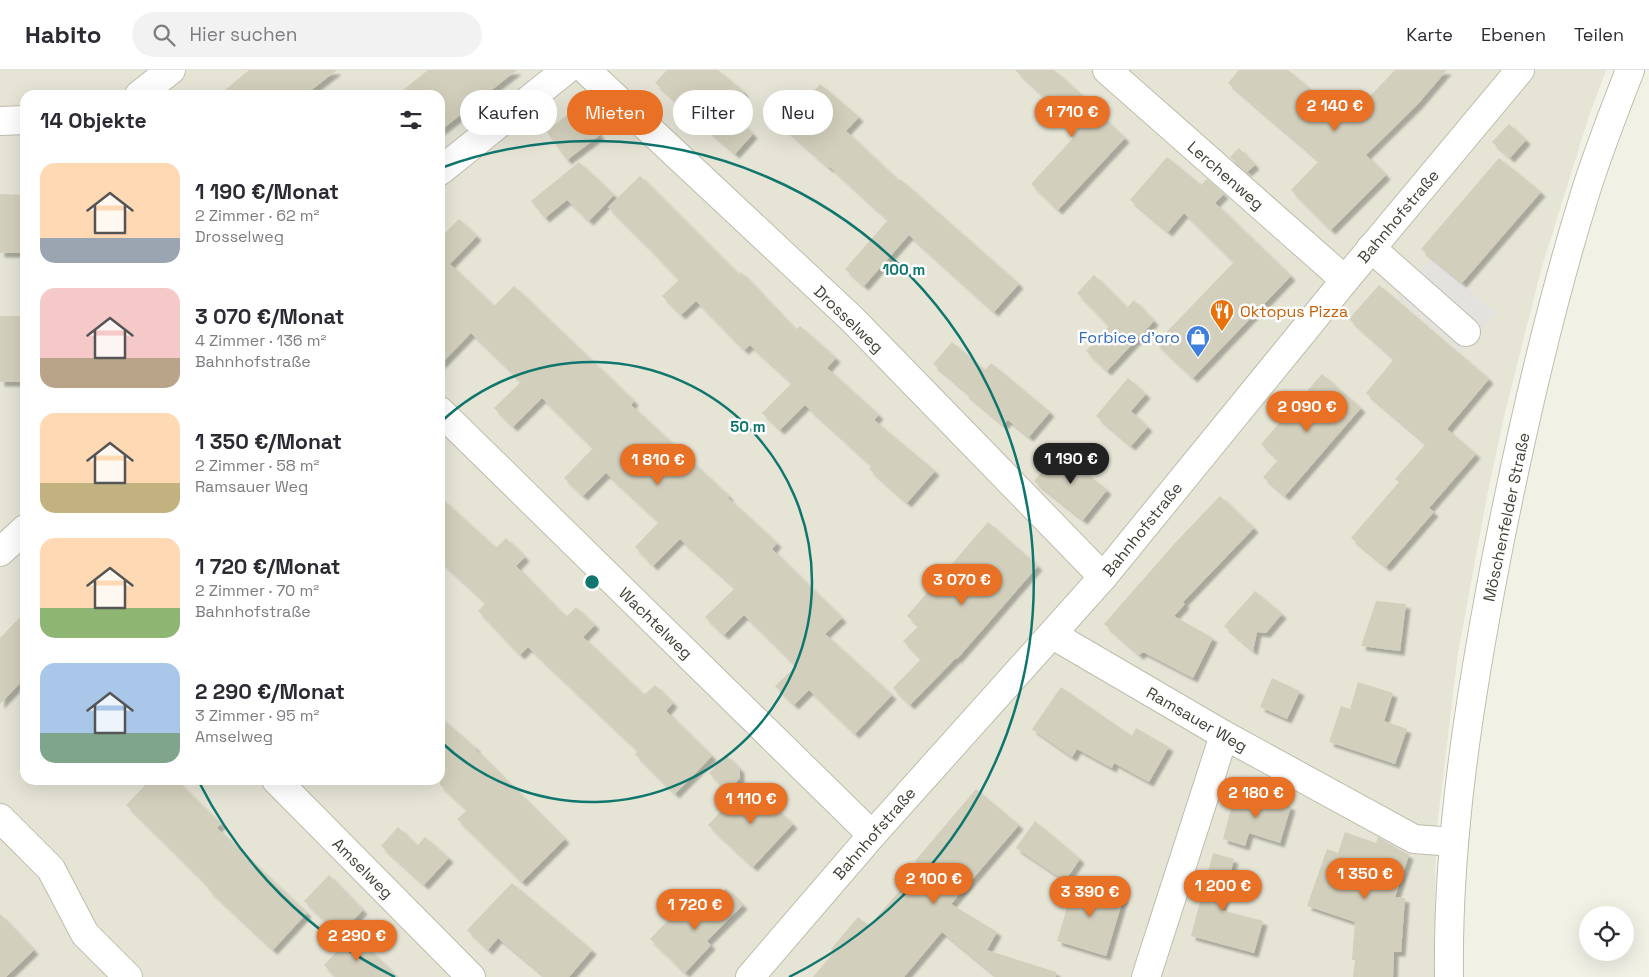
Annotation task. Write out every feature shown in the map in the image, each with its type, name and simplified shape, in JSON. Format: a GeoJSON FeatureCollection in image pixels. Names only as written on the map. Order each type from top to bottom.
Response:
{"type":"FeatureCollection","features":[{"type":"Feature","properties":{"kind":"street"},"geometry":{"type":"LineString","coordinates":[[146,90],[172,70]]}},
{"type":"Feature","properties":{"kind":"street"},"geometry":{"type":"LineString","coordinates":[[445,167],[566,70]]}},
{"type":"Feature","properties":{"kind":"street","name":"Drosselweg"},"geometry":{"type":"LineString","coordinates":[[586,70],[852,320],[1102,577]]}},
{"type":"Feature","properties":{"kind":"street","name":"Lerchenweg"},"geometry":{"type":"LineString","coordinates":[[1107,70],[1345,280]]}},
{"type":"Feature","properties":{"kind":"street","name":"Bahnhofstraße"},"geometry":{"type":"LineString","coordinates":[[750,977],[872,835],[1053,635],[1370,248],[1520,70]]}},
{"type":"Feature","properties":{"kind":"street","name":"Möschenfelder Straße"},"geometry":{"type":"LineString","coordinates":[[1449,977],[1454,842],[1477,657],[1524,428],[1560,280],[1584,195],[1630,70]]}},
{"type":"Feature","properties":{"kind":"street"},"geometry":{"type":"LineString","coordinates":[[0,121],[20,120]]}},
{"type":"Feature","properties":{"kind":"street"},"geometry":{"type":"LineString","coordinates":[[1370,248],[1466,332]]}},
{"type":"Feature","properties":{"kind":"street","name":"Wachtelweg"},"geometry":{"type":"LineString","coordinates":[[445,417],[872,835]]}},
{"type":"Feature","properties":{"kind":"street"},"geometry":{"type":"LineString","coordinates":[[0,552],[20,534]]}},
{"type":"Feature","properties":{"kind":"street","name":"Ramsauer Weg"},"geometry":{"type":"LineString","coordinates":[[1053,635],[1224,735],[1414,839],[1454,842]]}},
{"type":"Feature","properties":{"kind":"street"},"geometry":{"type":"LineString","coordinates":[[1146,977],[1224,735]]}},
{"type":"Feature","properties":{"kind":"street","name":"Amselweg"},"geometry":{"type":"LineString","coordinates":[[281,785],[471,977]]}},
{"type":"Feature","properties":{"kind":"street"},"geometry":{"type":"LineString","coordinates":[[0,818],[51,869],[85,934],[128,977]]}},
{"type":"Feature","properties":{"kind":"shaded area"},"geometry":{"type":"Polygon","coordinates":[[[0,70],[1606,70],[1588,119],[1541,270],[1504,417],[1488,491],[1458,653],[1436,836],[1434,977],[0,977],[0,70]]]}},
{"type":"Feature","properties":{"kind":"shaded area"},"geometry":{"type":"Polygon","coordinates":[[[1432,258],[1496,313],[1462,352],[1398,297],[1432,258]]]}},
{"type":"Feature","properties":{"kind":"building"},"geometry":{"type":"Polygon","coordinates":[[[249,70],[337,70],[311,90],[225,90],[249,70]]]}},
{"type":"Feature","properties":{"kind":"building"},"geometry":{"type":"Polygon","coordinates":[[[428,70],[517,70],[492,90],[460,90],[460,115],[445,127],[445,90],[403,90],[428,70]]]}},
{"type":"Feature","properties":{"kind":"building"},"geometry":{"type":"Polygon","coordinates":[[[667,70],[718,70],[742,90],[673,90],[673,99],[655,83],[667,70]]]}},
{"type":"Feature","properties":{"kind":"building"},"geometry":{"type":"Polygon","coordinates":[[[1015,70],[1054,70],[1091,103],[1090,105],[1125,138],[1058,210],[1031,184],[1073,138],[1071,136],[1079,128],[1015,70]]]}},
{"type":"Feature","properties":{"kind":"building"},"geometry":{"type":"Polygon","coordinates":[[[1239,70],[1288,70],[1347,120],[1395,70],[1447,70],[1418,104],[1366,155],[1386,175],[1331,230],[1291,190],[1319,161],[1228,83],[1239,70]]]}},
{"type":"Feature","properties":{"kind":"building"},"geometry":{"type":"Polygon","coordinates":[[[820,84],[827,90],[815,90],[820,84]]]}},
{"type":"Feature","properties":{"kind":"building"},"geometry":{"type":"Polygon","coordinates":[[[833,95],[859,117],[846,131],[899,181],[900,179],[1019,284],[994,312],[909,235],[864,286],[845,269],[888,220],[792,135],[833,135],[833,95]]]}},
{"type":"Feature","properties":{"kind":"building"},"geometry":{"type":"Polygon","coordinates":[[[567,115],[567,135],[600,135],[567,160],[549,135],[557,135],[557,123],[567,115]]]}},
{"type":"Feature","properties":{"kind":"building"},"geometry":{"type":"Polygon","coordinates":[[[1509,124],[1526,140],[1510,158],[1492,142],[1509,124]]]}},
{"type":"Feature","properties":{"kind":"building"},"geometry":{"type":"Polygon","coordinates":[[[714,135],[752,135],[735,154],[714,135]]]}},
{"type":"Feature","properties":{"kind":"building"},"geometry":{"type":"Polygon","coordinates":[[[1239,148],[1255,165],[1247,172],[1230,157],[1239,148]]]}},
{"type":"Feature","properties":{"kind":"building"},"geometry":{"type":"Polygon","coordinates":[[[1167,157],[1201,185],[1207,179],[1224,194],[1215,203],[1291,276],[1193,378],[1156,343],[1234,262],[1184,213],[1168,232],[1130,200],[1167,157]]]}},
{"type":"Feature","properties":{"kind":"building"},"geometry":{"type":"Polygon","coordinates":[[[1499,158],[1541,192],[1462,283],[1421,249],[1499,158]]]}},
{"type":"Feature","properties":{"kind":"building"},"geometry":{"type":"Polygon","coordinates":[[[579,162],[614,195],[589,221],[567,200],[545,218],[531,201],[579,162]]]}},
{"type":"Feature","properties":{"kind":"building"},"geometry":{"type":"Polygon","coordinates":[[[640,176],[739,275],[741,272],[796,330],[800,326],[836,358],[827,368],[879,415],[874,420],[935,471],[907,503],[869,469],[872,466],[805,405],[780,430],[762,413],[792,383],[750,345],[744,350],[696,301],[681,315],[662,296],[679,280],[608,207],[640,176]]]}},
{"type":"Feature","properties":{"kind":"building"},"geometry":{"type":"Polygon","coordinates":[[[0,194],[20,195],[20,253],[0,253],[0,194]]]}},
{"type":"Feature","properties":{"kind":"building"},"geometry":{"type":"Polygon","coordinates":[[[459,219],[477,236],[450,264],[494,306],[514,286],[634,401],[631,405],[777,543],[772,549],[842,618],[825,634],[892,695],[855,734],[809,690],[794,705],[775,686],[796,666],[744,615],[724,635],[705,617],[735,588],[680,539],[653,566],[635,547],[659,522],[606,473],[583,496],[564,478],[593,448],[542,398],[513,427],[494,408],[521,382],[471,333],[445,360],[445,233],[459,219]]]}},
{"type":"Feature","properties":{"kind":"building"},"geometry":{"type":"Polygon","coordinates":[[[1094,275],[1127,308],[1134,300],[1154,321],[1107,371],[1086,351],[1109,326],[1077,293],[1094,275]]]}},
{"type":"Feature","properties":{"kind":"building"},"geometry":{"type":"Polygon","coordinates":[[[1379,285],[1489,379],[1447,429],[1476,454],[1429,508],[1434,512],[1386,567],[1351,538],[1399,482],[1395,479],[1426,444],[1366,393],[1394,359],[1349,319],[1379,285]]]}},
{"type":"Feature","properties":{"kind":"building"},"geometry":{"type":"Polygon","coordinates":[[[0,316],[20,316],[20,382],[0,382],[0,316]]]}},
{"type":"Feature","properties":{"kind":"building"},"geometry":{"type":"Polygon","coordinates":[[[952,342],[985,370],[991,363],[1050,412],[1029,437],[1008,420],[1003,425],[933,364],[952,342]]]}},
{"type":"Feature","properties":{"kind":"building"},"geometry":{"type":"Polygon","coordinates":[[[1322,374],[1361,408],[1285,496],[1263,477],[1278,460],[1261,444],[1322,374]]]}},
{"type":"Feature","properties":{"kind":"building"},"geometry":{"type":"Polygon","coordinates":[[[1128,378],[1146,394],[1131,411],[1148,427],[1131,446],[1096,416],[1128,378]]]}},
{"type":"Feature","properties":{"kind":"building"},"geometry":{"type":"Polygon","coordinates":[[[1059,451],[1107,490],[1083,520],[1034,481],[1059,451]]]}},
{"type":"Feature","properties":{"kind":"building"},"geometry":{"type":"Polygon","coordinates":[[[1220,496],[1254,528],[1183,602],[1185,604],[1174,616],[1213,638],[1193,678],[1143,652],[1139,655],[1104,624],[1175,543],[1220,496]]]}},
{"type":"Feature","properties":{"kind":"building"},"geometry":{"type":"Polygon","coordinates":[[[445,502],[496,548],[506,538],[525,557],[516,566],[566,617],[576,607],[595,625],[583,637],[644,695],[655,685],[673,703],[666,711],[712,756],[675,794],[635,754],[638,751],[528,647],[520,655],[478,611],[486,603],[445,566],[445,502]]]}},
{"type":"Feature","properties":{"kind":"building"},"geometry":{"type":"Polygon","coordinates":[[[988,522],[1038,566],[957,659],[910,705],[893,688],[921,659],[903,641],[919,626],[907,616],[988,522]]]}},
{"type":"Feature","properties":{"kind":"building"},"geometry":{"type":"Polygon","coordinates":[[[1255,591],[1282,614],[1266,633],[1257,632],[1253,651],[1224,626],[1255,591]]]}},
{"type":"Feature","properties":{"kind":"building"},"geometry":{"type":"Polygon","coordinates":[[[1376,601],[1406,604],[1400,651],[1361,646],[1376,601]]]}},
{"type":"Feature","properties":{"kind":"building"},"geometry":{"type":"Polygon","coordinates":[[[20,617],[20,683],[0,704],[0,638],[20,617]]]}},
{"type":"Feature","properties":{"kind":"building"},"geometry":{"type":"Polygon","coordinates":[[[1272,678],[1300,691],[1287,719],[1260,707],[1272,678]]]}},
{"type":"Feature","properties":{"kind":"building"},"geometry":{"type":"Polygon","coordinates":[[[1358,682],[1393,693],[1384,721],[1407,729],[1395,764],[1329,742],[1341,706],[1350,709],[1358,682]]]}},
{"type":"Feature","properties":{"kind":"building"},"geometry":{"type":"Polygon","coordinates":[[[1061,687],[1132,736],[1136,728],[1169,747],[1149,782],[1114,763],[1112,768],[1077,749],[1072,757],[1032,729],[1061,687]]]}},
{"type":"Feature","properties":{"kind":"building"},"geometry":{"type":"Polygon","coordinates":[[[445,721],[476,748],[565,839],[522,882],[457,819],[467,810],[440,785],[445,785],[445,721]]]}},
{"type":"Feature","properties":{"kind":"building"},"geometry":{"type":"Polygon","coordinates":[[[726,755],[740,769],[740,778],[727,792],[709,773],[726,755]]]}},
{"type":"Feature","properties":{"kind":"building"},"geometry":{"type":"Polygon","coordinates":[[[748,783],[793,824],[753,867],[708,825],[748,783]]]}},
{"type":"Feature","properties":{"kind":"building"},"geometry":{"type":"Polygon","coordinates":[[[145,785],[181,785],[221,824],[217,828],[307,913],[273,950],[208,889],[209,887],[126,805],[145,785]]]}},
{"type":"Feature","properties":{"kind":"building"},"geometry":{"type":"Polygon","coordinates":[[[976,789],[1019,825],[951,904],[997,932],[987,950],[1056,972],[1056,977],[997,977],[942,932],[904,977],[813,977],[834,952],[831,949],[858,917],[869,926],[921,866],[915,861],[976,789]]]}},
{"type":"Feature","properties":{"kind":"building"},"geometry":{"type":"Polygon","coordinates":[[[1236,790],[1291,806],[1280,843],[1249,833],[1245,846],[1223,839],[1236,790]]]}},
{"type":"Feature","properties":{"kind":"building"},"geometry":{"type":"Polygon","coordinates":[[[1035,821],[1080,859],[1065,881],[1016,848],[1035,821]]]}},
{"type":"Feature","properties":{"kind":"building"},"geometry":{"type":"Polygon","coordinates":[[[398,827],[417,846],[425,837],[449,858],[424,885],[381,846],[398,827]]]}},
{"type":"Feature","properties":{"kind":"building"},"geometry":{"type":"Polygon","coordinates":[[[1345,832],[1376,843],[1378,837],[1409,855],[1395,897],[1405,898],[1401,952],[1394,952],[1393,977],[1353,977],[1355,960],[1352,960],[1355,922],[1307,906],[1327,849],[1338,853],[1345,832]]]}},
{"type":"Feature","properties":{"kind":"building"},"geometry":{"type":"Polygon","coordinates":[[[1213,853],[1234,859],[1221,910],[1263,921],[1254,953],[1191,936],[1213,853]]]}},
{"type":"Feature","properties":{"kind":"building"},"geometry":{"type":"Polygon","coordinates":[[[329,875],[363,910],[339,935],[304,901],[329,875]]]}},
{"type":"Feature","properties":{"kind":"building"},"geometry":{"type":"Polygon","coordinates":[[[1075,881],[1124,896],[1106,956],[1057,941],[1075,881]]]}},
{"type":"Feature","properties":{"kind":"building"},"geometry":{"type":"Polygon","coordinates":[[[512,883],[592,950],[569,977],[545,977],[498,938],[488,950],[467,930],[512,883]]]}},
{"type":"Feature","properties":{"kind":"building"},"geometry":{"type":"Polygon","coordinates":[[[726,888],[743,905],[707,941],[711,945],[685,973],[650,939],[676,912],[689,924],[726,888]]]}},
{"type":"Feature","properties":{"kind":"building"},"geometry":{"type":"Polygon","coordinates":[[[0,914],[34,950],[6,977],[0,977],[0,914]]]}},
{"type":"Feature","properties":{"kind":"building"},"geometry":{"type":"Polygon","coordinates":[[[354,934],[397,977],[336,977],[324,965],[354,934]]]}},
{"type":"Feature","properties":{"kind":"place","name":"Oktopus Pizza"},"geometry":{"type":"Point","coordinates":[1222,332]}},
{"type":"Feature","properties":{"kind":"place","name":"Forbice d'oro"},"geometry":{"type":"Point","coordinates":[1198,358]}}]}
